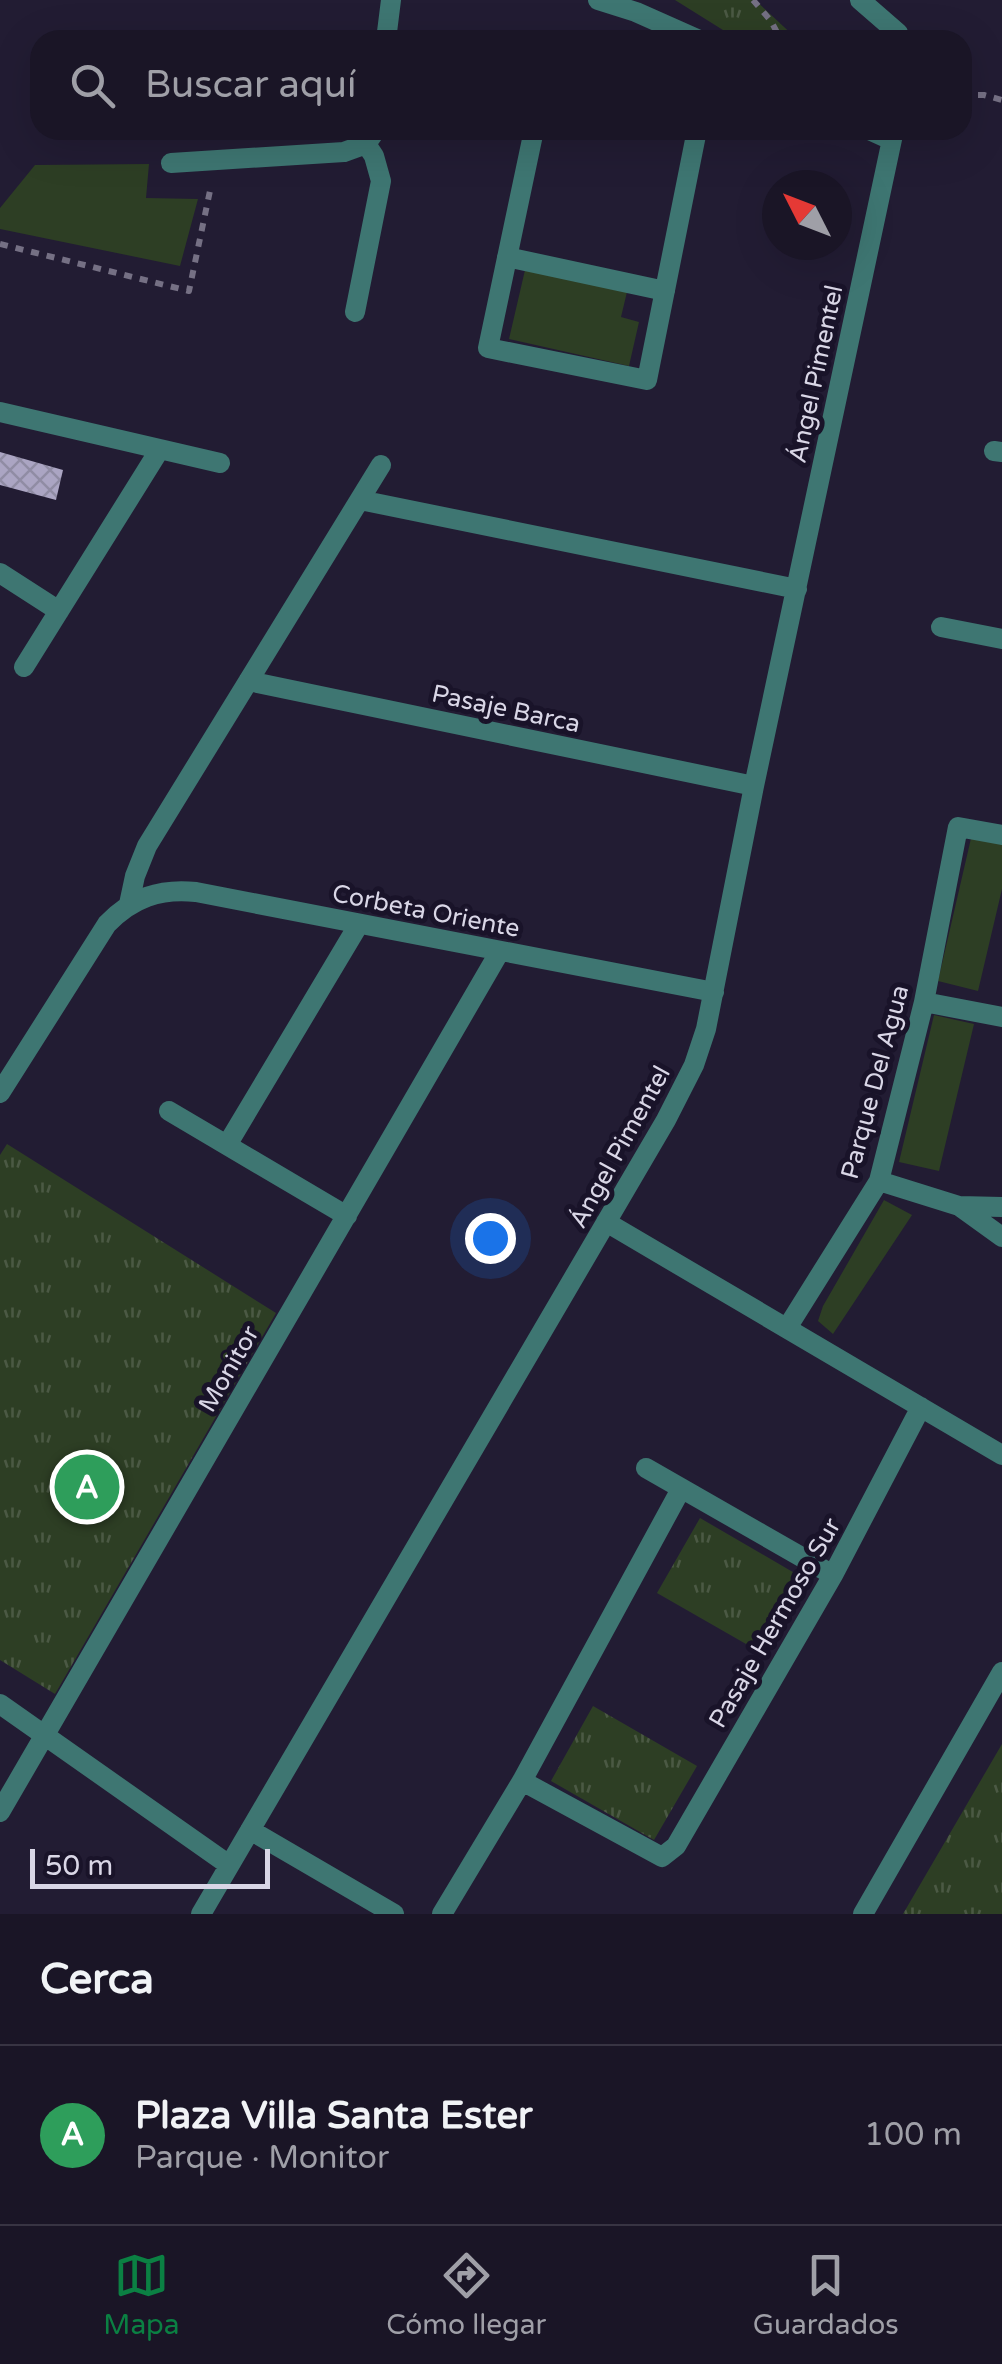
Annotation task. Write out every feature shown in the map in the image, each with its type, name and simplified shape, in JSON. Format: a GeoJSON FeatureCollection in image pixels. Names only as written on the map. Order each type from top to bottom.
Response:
{"type":"FeatureCollection","features":[{"type":"Feature","properties":{"kind":"street"},"geometry":{"type":"LineString","coordinates":[[387,30],[391,0]]}},
{"type":"Feature","properties":{"kind":"street"},"geometry":{"type":"LineString","coordinates":[[598,0],[676,30]]}},
{"type":"Feature","properties":{"kind":"street"},"geometry":{"type":"LineString","coordinates":[[860,0],[894,30]]}},
{"type":"Feature","properties":{"kind":"street"},"geometry":{"type":"LineString","coordinates":[[171,163],[344,152],[366,140]]}},
{"type":"Feature","properties":{"kind":"street"},"geometry":{"type":"LineString","coordinates":[[355,312],[381,181],[371,140]]}},
{"type":"Feature","properties":{"kind":"street"},"geometry":{"type":"LineString","coordinates":[[532,140],[488,348],[647,380],[694,140]]}},
{"type":"Feature","properties":{"kind":"street","name":"Ángel Pimentel"},"geometry":{"type":"LineString","coordinates":[[201,1914],[681,1093],[706,1029],[891,140]]}},
{"type":"Feature","properties":{"kind":"street"},"geometry":{"type":"LineString","coordinates":[[507,257],[665,292]]}},
{"type":"Feature","properties":{"kind":"street"},"geometry":{"type":"LineString","coordinates":[[0,412],[220,464]]}},
{"type":"Feature","properties":{"kind":"street"},"geometry":{"type":"LineString","coordinates":[[24,667],[160,449]]}},
{"type":"Feature","properties":{"kind":"street"},"geometry":{"type":"LineString","coordinates":[[0,1093],[100,934],[129,904],[147,846],[381,465]]}},
{"type":"Feature","properties":{"kind":"street"},"geometry":{"type":"LineString","coordinates":[[360,500],[797,589]]}},
{"type":"Feature","properties":{"kind":"street"},"geometry":{"type":"LineString","coordinates":[[0,573],[59,611]]}},
{"type":"Feature","properties":{"kind":"street"},"geometry":{"type":"LineString","coordinates":[[940,627],[1002,638]]}},
{"type":"Feature","properties":{"kind":"street","name":"Pasaje Barca"},"geometry":{"type":"LineString","coordinates":[[248,682],[754,786]]}},
{"type":"Feature","properties":{"kind":"street","name":"Parque Del Agua"},"geometry":{"type":"LineString","coordinates":[[787,1328],[879,1181],[924,1002],[958,827],[1002,834]]}},
{"type":"Feature","properties":{"kind":"street","name":"Corbeta Oriente"},"geometry":{"type":"LineString","coordinates":[[129,904],[160,892],[178,890],[714,992]]}},
{"type":"Feature","properties":{"kind":"street"},"geometry":{"type":"LineString","coordinates":[[226,1145],[358,924]]}},
{"type":"Feature","properties":{"kind":"street","name":"Monitor"},"geometry":{"type":"LineString","coordinates":[[0,1812],[500,951]]}},
{"type":"Feature","properties":{"kind":"street"},"geometry":{"type":"LineString","coordinates":[[924,1002],[1002,1017]]}},
{"type":"Feature","properties":{"kind":"street"},"geometry":{"type":"LineString","coordinates":[[169,1110],[347,1216]]}},
{"type":"Feature","properties":{"kind":"street"},"geometry":{"type":"LineString","coordinates":[[879,1181],[959,1206],[1002,1207]]}},
{"type":"Feature","properties":{"kind":"street"},"geometry":{"type":"LineString","coordinates":[[959,1206],[1002,1236]]}},
{"type":"Feature","properties":{"kind":"street"},"geometry":{"type":"LineString","coordinates":[[606,1222],[1002,1454]]}},
{"type":"Feature","properties":{"kind":"street","name":"Pasaje Hermoso Sur"},"geometry":{"type":"LineString","coordinates":[[522,1780],[662,1857],[676,1846],[832,1575],[920,1407]]}},
{"type":"Feature","properties":{"kind":"street"},"geometry":{"type":"LineString","coordinates":[[646,1468],[832,1575]]}},
{"type":"Feature","properties":{"kind":"street"},"geometry":{"type":"LineString","coordinates":[[448,1905],[522,1780],[681,1488]]}},
{"type":"Feature","properties":{"kind":"street"},"geometry":{"type":"LineString","coordinates":[[863,1914],[1002,1672]]}},
{"type":"Feature","properties":{"kind":"street"},"geometry":{"type":"LineString","coordinates":[[0,1704],[229,1865]]}},
{"type":"Feature","properties":{"kind":"street"},"geometry":{"type":"LineString","coordinates":[[250,1830],[394,1914]]}},
{"type":"Feature","properties":{"kind":"path"},"geometry":{"type":"LineString","coordinates":[[753,0],[776,30]]}},
{"type":"Feature","properties":{"kind":"path"},"geometry":{"type":"LineString","coordinates":[[972,96],[1002,100]]}},
{"type":"Feature","properties":{"kind":"path"},"geometry":{"type":"LineString","coordinates":[[0,244],[189,291],[216,160]]}},
{"type":"Feature","properties":{"kind":"green space"},"geometry":{"type":"Polygon","coordinates":[[[675,0],[755,0],[787,30],[723,30],[675,0]]]}},
{"type":"Feature","properties":{"kind":"green space"},"geometry":{"type":"Polygon","coordinates":[[[149,164],[146,198],[198,199],[180,266],[0,229],[0,208],[35,165],[149,164]]]}},
{"type":"Feature","properties":{"kind":"green space"},"geometry":{"type":"Polygon","coordinates":[[[525,270],[627,292],[621,317],[639,322],[629,366],[509,339],[525,270]]]}},
{"type":"Feature","properties":{"kind":"green space"},"geometry":{"type":"Polygon","coordinates":[[[972,834],[1002,841],[1002,889],[978,991],[938,981],[972,834]]]}},
{"type":"Feature","properties":{"kind":"green space"},"geometry":{"type":"Polygon","coordinates":[[[934,1015],[974,1024],[939,1171],[899,1162],[934,1015]]]}},
{"type":"Feature","properties":{"kind":"green space"},"geometry":{"type":"Polygon","coordinates":[[[7,1144],[276,1313],[55,1694],[0,1660],[0,1155],[7,1144]]]}},
{"type":"Feature","properties":{"kind":"green space"},"geometry":{"type":"Polygon","coordinates":[[[884,1200],[912,1215],[833,1334],[818,1321],[823,1306],[884,1200]]]}},
{"type":"Feature","properties":{"kind":"green space"},"geometry":{"type":"Polygon","coordinates":[[[700,1518],[803,1578],[760,1652],[657,1593],[700,1518]]]}},
{"type":"Feature","properties":{"kind":"green space"},"geometry":{"type":"Polygon","coordinates":[[[593,1706],[697,1766],[654,1840],[551,1781],[593,1706]]]}},
{"type":"Feature","properties":{"kind":"green space"},"geometry":{"type":"Polygon","coordinates":[[[1002,1744],[1002,1914],[903,1914],[1002,1744]]]}},
{"type":"Feature","properties":{"kind":"building"},"geometry":{"type":"Polygon","coordinates":[[[0,452],[63,470],[56,500],[0,485],[0,452]]]}},
{"type":"Feature","properties":{"kind":"place","name":"Plaza Villa Santa Ester"},"geometry":{"type":"Point","coordinates":[87,1487]}}]}
